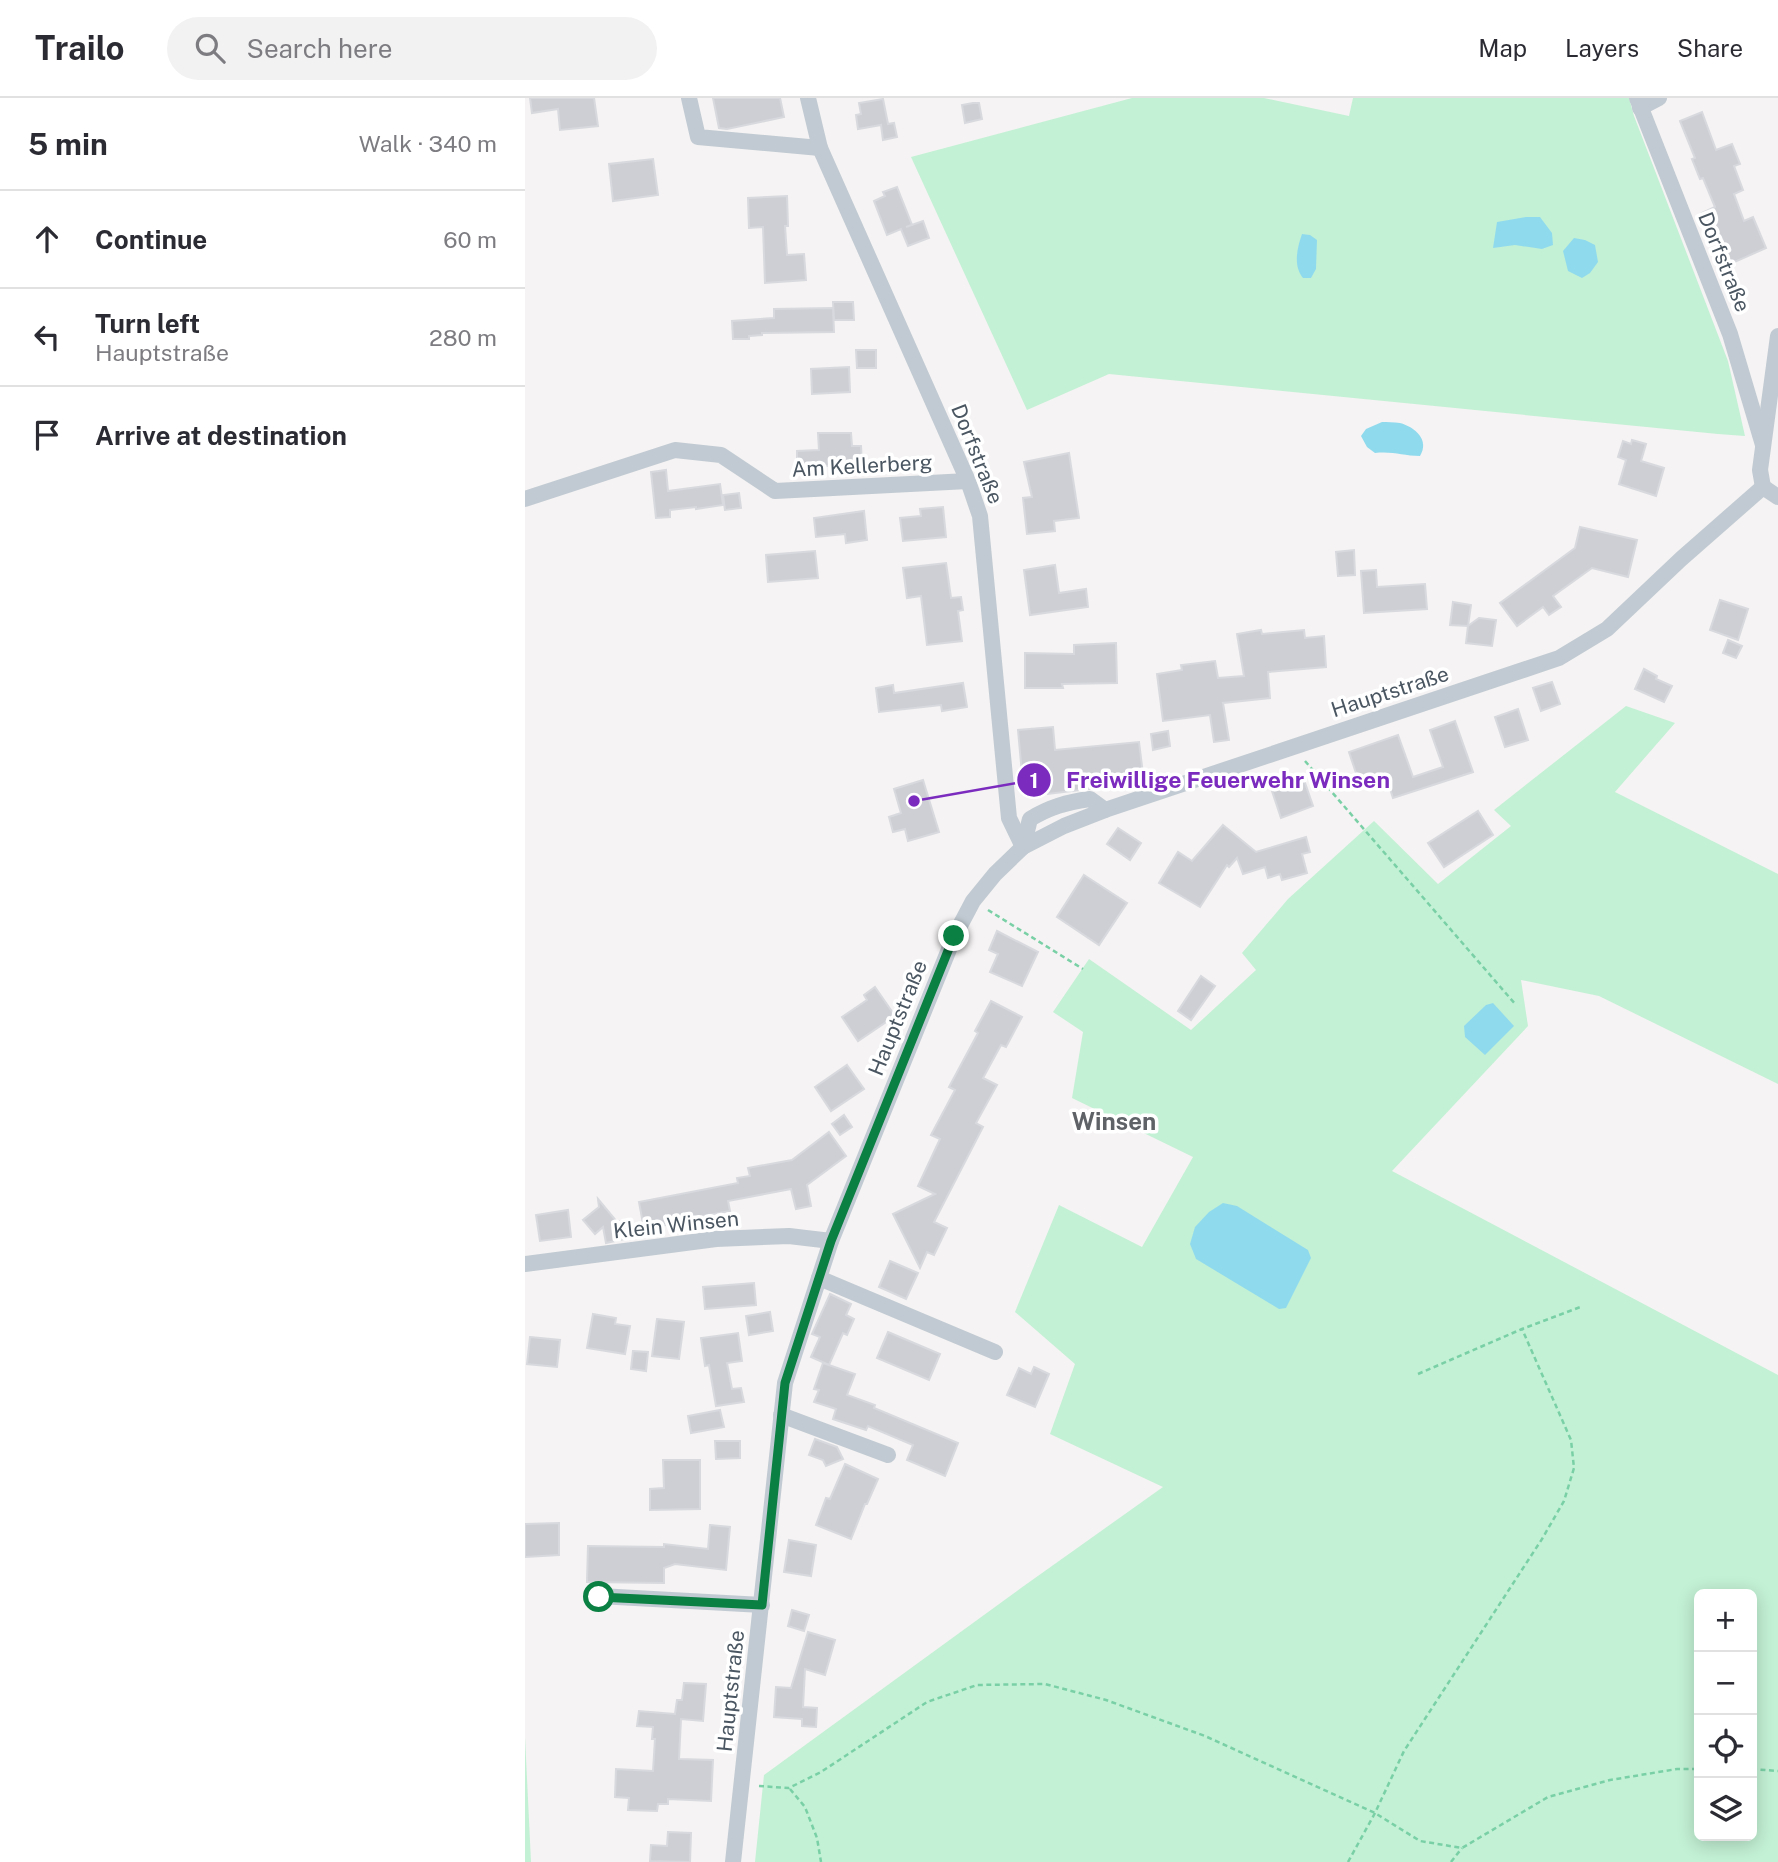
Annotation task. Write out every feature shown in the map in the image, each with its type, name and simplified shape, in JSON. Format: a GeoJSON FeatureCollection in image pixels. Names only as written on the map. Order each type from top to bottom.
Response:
{"type":"FeatureCollection","features":[{"type":"Feature","properties":{"kind":"street"},"geometry":{"type":"LineString","coordinates":[[689,98],[698,137],[820,148]]}},
{"type":"Feature","properties":{"kind":"street","name":"Dorfstraße"},"geometry":{"type":"LineString","coordinates":[[808,98],[820,148],[968,481],[980,516],[1009,818],[1023,847]]}},
{"type":"Feature","properties":{"kind":"street"},"geometry":{"type":"LineString","coordinates":[[1639,103],[1659,98]]}},
{"type":"Feature","properties":{"kind":"street","name":"Dorfstraße"},"geometry":{"type":"LineString","coordinates":[[1639,103],[1730,334],[1763,444]]}},
{"type":"Feature","properties":{"kind":"street"},"geometry":{"type":"LineString","coordinates":[[1778,336],[1760,470],[1763,487],[1778,497]]}},
{"type":"Feature","properties":{"kind":"street","name":"Am Kellerberg"},"geometry":{"type":"LineString","coordinates":[[525,499],[675,450],[722,455],[775,491],[968,481]]}},
{"type":"Feature","properties":{"kind":"street","name":"Hauptstraße"},"geometry":{"type":"LineString","coordinates":[[733,1862],[785,1383],[831,1241],[954,936],[973,901],[995,874],[1023,847],[1064,826],[1559,658],[1607,629],[1763,487]]}},
{"type":"Feature","properties":{"kind":"street"},"geometry":{"type":"LineString","coordinates":[[1023,847],[1030,819],[1046,809],[1090,799],[1105,810]]}},
{"type":"Feature","properties":{"kind":"street","name":"Klein Winsen"},"geometry":{"type":"LineString","coordinates":[[525,1264],[716,1239],[789,1236],[831,1241]]}},
{"type":"Feature","properties":{"kind":"street"},"geometry":{"type":"LineString","coordinates":[[819,1279],[995,1352]]}},
{"type":"Feature","properties":{"kind":"street"},"geometry":{"type":"LineString","coordinates":[[781,1415],[888,1455]]}},
{"type":"Feature","properties":{"kind":"street"},"geometry":{"type":"LineString","coordinates":[[599,1597],[762,1605]]}},
{"type":"Feature","properties":{"kind":"path"},"geometry":{"type":"LineString","coordinates":[[1293,747],[1516,1005]]}},
{"type":"Feature","properties":{"kind":"path"},"geometry":{"type":"LineString","coordinates":[[973,901],[1083,969]]}},
{"type":"Feature","properties":{"kind":"path"},"geometry":{"type":"LineString","coordinates":[[1418,1374],[1583,1306]]}},
{"type":"Feature","properties":{"kind":"path"},"geometry":{"type":"LineString","coordinates":[[1348,1862],[1404,1751],[1564,1501],[1574,1468],[1571,1440],[1522,1329]]}},
{"type":"Feature","properties":{"kind":"path"},"geometry":{"type":"LineString","coordinates":[[742,1784],[789,1788],[821,1772],[927,1702],[977,1685],[1045,1684],[1106,1700],[1205,1736],[1375,1813],[1420,1841],[1462,1848]]}},
{"type":"Feature","properties":{"kind":"path"},"geometry":{"type":"LineString","coordinates":[[1451,1862],[1462,1848],[1548,1797],[1611,1780],[1677,1769],[1694,1769]]}},
{"type":"Feature","properties":{"kind":"path"},"geometry":{"type":"LineString","coordinates":[[1757,1769],[1778,1771]]}},
{"type":"Feature","properties":{"kind":"path"},"geometry":{"type":"LineString","coordinates":[[789,1788],[806,1807],[817,1838],[821,1862]]}},
{"type":"Feature","properties":{"kind":"green space"},"geometry":{"type":"Polygon","coordinates":[[[1132,98],[1264,98],[1349,116],[1353,98],[1629,98],[1728,361],[1745,436],[1109,374],[1027,410],[911,157],[1132,98]]]}},
{"type":"Feature","properties":{"kind":"green space"},"geometry":{"type":"Polygon","coordinates":[[[1626,706],[1675,723],[1615,792],[1778,874],[1778,1084],[1599,996],[1521,980],[1528,1026],[1392,1171],[1778,1375],[1778,1862],[755,1862],[764,1775],[1163,1487],[1050,1434],[1075,1364],[1015,1312],[1059,1205],[1142,1247],[1193,1157],[1072,1098],[1083,1032],[1053,1012],[1089,959],[1191,1030],[1256,970],[1242,953],[1288,899],[1374,821],[1438,884],[1511,826],[1494,810],[1626,706]]]}},
{"type":"Feature","properties":{"kind":"green space"},"geometry":{"type":"Polygon","coordinates":[[[525,1737],[531,1862],[525,1862],[525,1737]]]}},
{"type":"Feature","properties":{"kind":"water"},"geometry":{"type":"Polygon","coordinates":[[[1540,217],[1552,233],[1553,245],[1542,249],[1515,245],[1493,248],[1497,222],[1540,217]]]}},
{"type":"Feature","properties":{"kind":"water"},"geometry":{"type":"Polygon","coordinates":[[[1302,234],[1317,240],[1316,269],[1311,278],[1303,278],[1298,268],[1297,251],[1302,234]]]}},
{"type":"Feature","properties":{"kind":"water"},"geometry":{"type":"Polygon","coordinates":[[[1574,238],[1595,245],[1598,262],[1590,273],[1582,278],[1568,271],[1563,251],[1574,238]]]}},
{"type":"Feature","properties":{"kind":"water"},"geometry":{"type":"Polygon","coordinates":[[[1382,422],[1400,423],[1416,431],[1423,445],[1420,456],[1375,453],[1367,447],[1361,436],[1366,429],[1382,422]]]}},
{"type":"Feature","properties":{"kind":"water"},"geometry":{"type":"Polygon","coordinates":[[[1493,1003],[1514,1026],[1485,1055],[1465,1037],[1464,1026],[1486,1005],[1493,1003]]]}},
{"type":"Feature","properties":{"kind":"water"},"geometry":{"type":"Polygon","coordinates":[[[1223,1203],[1237,1206],[1308,1250],[1311,1258],[1286,1308],[1279,1309],[1196,1259],[1190,1244],[1195,1227],[1209,1212],[1223,1203]]]}},
{"type":"Feature","properties":{"kind":"building"},"geometry":{"type":"Polygon","coordinates":[[[530,98],[594,98],[598,126],[560,130],[558,109],[532,113],[530,98]]]}},
{"type":"Feature","properties":{"kind":"building"},"geometry":{"type":"Polygon","coordinates":[[[713,98],[780,98],[784,117],[727,129],[719,128],[713,98]]]}},
{"type":"Feature","properties":{"kind":"building"},"geometry":{"type":"Polygon","coordinates":[[[883,99],[888,124],[894,123],[897,137],[883,140],[881,125],[858,129],[856,115],[861,114],[859,103],[883,99]]]}},
{"type":"Feature","properties":{"kind":"building"},"geometry":{"type":"Polygon","coordinates":[[[979,103],[982,119],[965,123],[962,105],[979,103]]]}},
{"type":"Feature","properties":{"kind":"building"},"geometry":{"type":"Polygon","coordinates":[[[1702,112],[1716,150],[1732,144],[1740,164],[1734,166],[1743,190],[1734,194],[1744,221],[1753,217],[1766,248],[1730,264],[1713,226],[1709,228],[1702,213],[1715,207],[1703,178],[1700,179],[1692,159],[1695,158],[1680,121],[1702,112]]]}},
{"type":"Feature","properties":{"kind":"building"},"geometry":{"type":"Polygon","coordinates":[[[653,159],[658,195],[613,201],[609,164],[653,159]]]}},
{"type":"Feature","properties":{"kind":"building"},"geometry":{"type":"Polygon","coordinates":[[[897,187],[912,225],[923,221],[929,238],[908,246],[901,229],[887,235],[874,201],[885,196],[883,192],[897,187]]]}},
{"type":"Feature","properties":{"kind":"building"},"geometry":{"type":"Polygon","coordinates":[[[787,196],[787,255],[804,254],[806,280],[765,283],[763,227],[749,228],[748,198],[787,196]]]}},
{"type":"Feature","properties":{"kind":"building"},"geometry":{"type":"Polygon","coordinates":[[[833,302],[853,302],[854,320],[834,320],[833,302]]]}},
{"type":"Feature","properties":{"kind":"building"},"geometry":{"type":"Polygon","coordinates":[[[833,308],[834,332],[762,333],[749,336],[749,339],[733,339],[732,321],[774,318],[774,309],[833,308]]]}},
{"type":"Feature","properties":{"kind":"building"},"geometry":{"type":"Polygon","coordinates":[[[856,350],[876,350],[876,368],[857,368],[856,350]]]}},
{"type":"Feature","properties":{"kind":"building"},"geometry":{"type":"Polygon","coordinates":[[[849,367],[850,392],[812,394],[811,369],[849,367]]]}},
{"type":"Feature","properties":{"kind":"building"},"geometry":{"type":"Polygon","coordinates":[[[818,433],[851,433],[852,446],[861,446],[862,465],[821,466],[821,473],[797,473],[797,451],[819,450],[818,433]]]}},
{"type":"Feature","properties":{"kind":"building"},"geometry":{"type":"Polygon","coordinates":[[[1632,440],[1646,444],[1641,461],[1664,468],[1656,496],[1619,484],[1626,460],[1618,457],[1623,441],[1631,444],[1632,440]]]}},
{"type":"Feature","properties":{"kind":"building"},"geometry":{"type":"Polygon","coordinates":[[[1069,453],[1079,518],[1054,521],[1055,531],[1027,534],[1023,498],[1032,497],[1024,462],[1069,453]]]}},
{"type":"Feature","properties":{"kind":"building"},"geometry":{"type":"Polygon","coordinates":[[[666,470],[668,491],[720,484],[723,505],[670,510],[670,517],[656,518],[651,472],[666,470]]]}},
{"type":"Feature","properties":{"kind":"building"},"geometry":{"type":"Polygon","coordinates":[[[739,493],[741,508],[725,510],[723,495],[739,493]]]}},
{"type":"Feature","properties":{"kind":"building"},"geometry":{"type":"Polygon","coordinates":[[[943,507],[946,537],[903,541],[900,518],[921,516],[920,509],[943,507]]]}},
{"type":"Feature","properties":{"kind":"building"},"geometry":{"type":"Polygon","coordinates":[[[864,511],[867,540],[846,543],[845,534],[816,537],[814,518],[864,511]]]}},
{"type":"Feature","properties":{"kind":"building"},"geometry":{"type":"Polygon","coordinates":[[[1580,527],[1637,540],[1628,577],[1592,568],[1553,596],[1561,607],[1549,615],[1543,607],[1517,626],[1500,603],[1575,548],[1580,527]]]}},
{"type":"Feature","properties":{"kind":"building"},"geometry":{"type":"Polygon","coordinates":[[[1354,550],[1355,575],[1338,576],[1336,552],[1354,550]]]}},
{"type":"Feature","properties":{"kind":"building"},"geometry":{"type":"Polygon","coordinates":[[[815,551],[818,578],[768,582],[766,555],[815,551]]]}},
{"type":"Feature","properties":{"kind":"building"},"geometry":{"type":"Polygon","coordinates":[[[946,563],[951,598],[961,597],[963,610],[958,611],[962,641],[927,645],[921,596],[907,598],[903,568],[946,563]]]}},
{"type":"Feature","properties":{"kind":"building"},"geometry":{"type":"Polygon","coordinates":[[[1055,565],[1059,593],[1086,589],[1088,607],[1030,615],[1024,570],[1055,565]]]}},
{"type":"Feature","properties":{"kind":"building"},"geometry":{"type":"Polygon","coordinates":[[[1376,570],[1377,587],[1425,584],[1427,609],[1364,613],[1361,571],[1376,570]]]}},
{"type":"Feature","properties":{"kind":"building"},"geometry":{"type":"Polygon","coordinates":[[[1720,600],[1748,609],[1738,640],[1710,630],[1720,600]]]}},
{"type":"Feature","properties":{"kind":"building"},"geometry":{"type":"Polygon","coordinates":[[[1453,602],[1471,605],[1468,626],[1450,625],[1453,602]]]}},
{"type":"Feature","properties":{"kind":"building"},"geometry":{"type":"Polygon","coordinates":[[[1479,618],[1496,620],[1492,646],[1466,643],[1468,626],[1479,618]]]}},
{"type":"Feature","properties":{"kind":"building"},"geometry":{"type":"Polygon","coordinates":[[[1261,630],[1262,634],[1304,630],[1305,638],[1324,636],[1326,667],[1268,672],[1270,698],[1223,703],[1229,740],[1214,742],[1210,715],[1163,721],[1157,674],[1182,670],[1181,665],[1215,661],[1218,678],[1244,676],[1237,634],[1261,630]]]}},
{"type":"Feature","properties":{"kind":"building"},"geometry":{"type":"Polygon","coordinates":[[[1728,640],[1742,646],[1736,658],[1723,653],[1728,640]]]}},
{"type":"Feature","properties":{"kind":"building"},"geometry":{"type":"Polygon","coordinates":[[[1116,643],[1117,683],[1025,688],[1025,653],[1074,654],[1074,645],[1116,643]]]}},
{"type":"Feature","properties":{"kind":"building"},"geometry":{"type":"Polygon","coordinates":[[[1644,669],[1657,676],[1656,679],[1672,686],[1664,702],[1635,689],[1644,669]]]}},
{"type":"Feature","properties":{"kind":"building"},"geometry":{"type":"Polygon","coordinates":[[[1552,682],[1560,704],[1541,711],[1533,688],[1552,682]]]}},
{"type":"Feature","properties":{"kind":"building"},"geometry":{"type":"Polygon","coordinates":[[[963,683],[967,707],[942,711],[941,705],[879,712],[876,688],[893,685],[894,693],[963,683]]]}},
{"type":"Feature","properties":{"kind":"building"},"geometry":{"type":"Polygon","coordinates":[[[1518,709],[1528,740],[1505,747],[1495,717],[1518,709]]]}},
{"type":"Feature","properties":{"kind":"building"},"geometry":{"type":"Polygon","coordinates":[[[1455,721],[1473,772],[1393,798],[1386,776],[1360,785],[1349,752],[1398,735],[1413,777],[1443,767],[1430,730],[1455,721]]]}},
{"type":"Feature","properties":{"kind":"building"},"geometry":{"type":"Polygon","coordinates":[[[1053,727],[1055,750],[1139,742],[1143,774],[1132,775],[1100,789],[1048,794],[1046,772],[1022,774],[1018,730],[1053,727]]]}},
{"type":"Feature","properties":{"kind":"building"},"geometry":{"type":"Polygon","coordinates":[[[1168,731],[1170,746],[1153,750],[1151,734],[1168,731]]]}},
{"type":"Feature","properties":{"kind":"building"},"geometry":{"type":"Polygon","coordinates":[[[1303,777],[1313,806],[1281,818],[1271,788],[1303,777]]]}},
{"type":"Feature","properties":{"kind":"building"},"geometry":{"type":"Polygon","coordinates":[[[923,780],[939,832],[908,841],[905,829],[893,832],[889,817],[901,813],[894,789],[923,780]]]}},
{"type":"Feature","properties":{"kind":"building"},"geometry":{"type":"Polygon","coordinates":[[[1478,811],[1493,835],[1444,867],[1428,843],[1478,811]]]}},
{"type":"Feature","properties":{"kind":"building"},"geometry":{"type":"Polygon","coordinates":[[[1223,825],[1256,852],[1306,837],[1310,852],[1302,854],[1307,873],[1282,880],[1280,874],[1268,878],[1265,867],[1243,874],[1237,858],[1229,867],[1227,865],[1200,907],[1159,883],[1178,852],[1192,861],[1223,825]]]}},
{"type":"Feature","properties":{"kind":"building"},"geometry":{"type":"Polygon","coordinates":[[[1118,828],[1141,843],[1130,860],[1107,844],[1118,828]]]}},
{"type":"Feature","properties":{"kind":"building"},"geometry":{"type":"Polygon","coordinates":[[[1084,875],[1127,903],[1099,945],[1057,917],[1084,875]]]}},
{"type":"Feature","properties":{"kind":"building"},"geometry":{"type":"Polygon","coordinates":[[[997,931],[1038,952],[1022,986],[990,972],[998,954],[989,950],[997,931]]]}},
{"type":"Feature","properties":{"kind":"building"},"geometry":{"type":"Polygon","coordinates":[[[1201,976],[1215,986],[1191,1020],[1178,1011],[1201,976]]]}},
{"type":"Feature","properties":{"kind":"building"},"geometry":{"type":"Polygon","coordinates":[[[875,987],[895,1016],[858,1041],[842,1017],[867,1000],[864,995],[875,987]]]}},
{"type":"Feature","properties":{"kind":"building"},"geometry":{"type":"Polygon","coordinates":[[[991,1001],[1022,1017],[1006,1047],[1001,1045],[983,1078],[997,1085],[976,1123],[983,1127],[934,1222],[947,1228],[934,1255],[927,1252],[920,1268],[893,1214],[935,1194],[918,1186],[940,1139],[931,1135],[955,1090],[949,1087],[978,1033],[975,1031],[991,1001]]]}},
{"type":"Feature","properties":{"kind":"building"},"geometry":{"type":"Polygon","coordinates":[[[847,1065],[864,1089],[831,1111],[815,1087],[847,1065]]]}},
{"type":"Feature","properties":{"kind":"building"},"geometry":{"type":"Polygon","coordinates":[[[844,1115],[852,1127],[840,1135],[832,1124],[844,1115]]]}},
{"type":"Feature","properties":{"kind":"building"},"geometry":{"type":"Polygon","coordinates":[[[829,1132],[846,1156],[807,1185],[811,1206],[796,1209],[791,1189],[728,1201],[730,1211],[697,1217],[698,1223],[683,1226],[683,1222],[644,1229],[639,1202],[738,1183],[737,1178],[750,1176],[748,1168],[792,1160],[829,1132]]]}},
{"type":"Feature","properties":{"kind":"building"},"geometry":{"type":"Polygon","coordinates":[[[598,1199],[617,1222],[626,1220],[629,1238],[606,1243],[603,1227],[595,1234],[583,1220],[599,1207],[598,1199]]]}},
{"type":"Feature","properties":{"kind":"building"},"geometry":{"type":"Polygon","coordinates":[[[568,1210],[571,1237],[540,1241],[536,1215],[568,1210]]]}},
{"type":"Feature","properties":{"kind":"building"},"geometry":{"type":"Polygon","coordinates":[[[890,1261],[918,1273],[906,1299],[879,1287],[890,1261]]]}},
{"type":"Feature","properties":{"kind":"building"},"geometry":{"type":"Polygon","coordinates":[[[754,1283],[756,1305],[705,1309],[703,1287],[754,1283]]]}},
{"type":"Feature","properties":{"kind":"building"},"geometry":{"type":"Polygon","coordinates":[[[830,1294],[851,1304],[846,1315],[854,1319],[847,1335],[843,1333],[829,1365],[811,1357],[820,1337],[812,1334],[830,1294]]]}},
{"type":"Feature","properties":{"kind":"building"},"geometry":{"type":"Polygon","coordinates":[[[770,1312],[773,1331],[749,1335],[746,1316],[770,1312]]]}},
{"type":"Feature","properties":{"kind":"building"},"geometry":{"type":"Polygon","coordinates":[[[593,1314],[616,1318],[615,1324],[630,1326],[625,1354],[587,1348],[593,1314]]]}},
{"type":"Feature","properties":{"kind":"building"},"geometry":{"type":"Polygon","coordinates":[[[657,1319],[684,1322],[679,1359],[652,1356],[657,1319]]]}},
{"type":"Feature","properties":{"kind":"building"},"geometry":{"type":"Polygon","coordinates":[[[888,1332],[940,1354],[929,1380],[877,1358],[888,1332]]]}},
{"type":"Feature","properties":{"kind":"building"},"geometry":{"type":"Polygon","coordinates":[[[738,1333],[742,1361],[727,1363],[732,1389],[741,1388],[744,1402],[716,1406],[709,1365],[705,1366],[701,1338],[738,1333]]]}},
{"type":"Feature","properties":{"kind":"building"},"geometry":{"type":"Polygon","coordinates":[[[530,1337],[560,1340],[557,1367],[527,1364],[530,1337]]]}},
{"type":"Feature","properties":{"kind":"building"},"geometry":{"type":"Polygon","coordinates":[[[633,1351],[648,1352],[646,1371],[631,1369],[633,1351]]]}},
{"type":"Feature","properties":{"kind":"building"},"geometry":{"type":"Polygon","coordinates":[[[823,1363],[855,1374],[847,1395],[958,1443],[945,1476],[907,1460],[913,1445],[868,1426],[866,1430],[833,1419],[836,1409],[814,1402],[819,1390],[814,1389],[823,1363]]]}},
{"type":"Feature","properties":{"kind":"building"},"geometry":{"type":"Polygon","coordinates":[[[1034,1367],[1049,1374],[1035,1407],[1007,1395],[1019,1368],[1031,1374],[1034,1367]]]}},
{"type":"Feature","properties":{"kind":"building"},"geometry":{"type":"Polygon","coordinates":[[[720,1410],[724,1427],[691,1433],[688,1416],[720,1410]]]}},
{"type":"Feature","properties":{"kind":"building"},"geometry":{"type":"Polygon","coordinates":[[[815,1439],[837,1447],[843,1459],[826,1466],[823,1460],[809,1455],[815,1439]]]}},
{"type":"Feature","properties":{"kind":"building"},"geometry":{"type":"Polygon","coordinates":[[[715,1441],[740,1441],[740,1458],[716,1459],[715,1441]]]}},
{"type":"Feature","properties":{"kind":"building"},"geometry":{"type":"Polygon","coordinates":[[[663,1460],[700,1460],[700,1509],[650,1510],[650,1489],[664,1488],[663,1460]]]}},
{"type":"Feature","properties":{"kind":"building"},"geometry":{"type":"Polygon","coordinates":[[[845,1464],[878,1479],[851,1539],[816,1525],[826,1498],[830,1499],[845,1464]]]}},
{"type":"Feature","properties":{"kind":"building"},"geometry":{"type":"Polygon","coordinates":[[[559,1523],[559,1555],[525,1557],[525,1524],[559,1523]]]}},
{"type":"Feature","properties":{"kind":"building"},"geometry":{"type":"Polygon","coordinates":[[[710,1525],[730,1527],[726,1570],[675,1564],[664,1568],[664,1583],[587,1582],[588,1546],[664,1547],[664,1544],[708,1549],[710,1525]]]}},
{"type":"Feature","properties":{"kind":"building"},"geometry":{"type":"Polygon","coordinates":[[[789,1540],[816,1545],[811,1576],[784,1572],[789,1540]]]}},
{"type":"Feature","properties":{"kind":"building"},"geometry":{"type":"Polygon","coordinates":[[[792,1610],[809,1615],[804,1631],[788,1626],[792,1610]]]}},
{"type":"Feature","properties":{"kind":"building"},"geometry":{"type":"Polygon","coordinates":[[[808,1632],[835,1640],[825,1675],[805,1669],[803,1707],[817,1708],[816,1727],[802,1726],[802,1719],[774,1717],[776,1687],[791,1688],[808,1632]]]}},
{"type":"Feature","properties":{"kind":"building"},"geometry":{"type":"Polygon","coordinates":[[[684,1683],[706,1684],[703,1721],[681,1719],[679,1759],[713,1760],[711,1801],[668,1799],[668,1804],[658,1804],[657,1811],[628,1810],[629,1798],[615,1797],[616,1769],[653,1771],[653,1727],[637,1726],[639,1711],[675,1714],[677,1700],[682,1700],[684,1683]]]}},
{"type":"Feature","properties":{"kind":"building"},"geometry":{"type":"Polygon","coordinates":[[[668,1832],[691,1833],[690,1862],[650,1861],[651,1845],[667,1846],[668,1832]]]}},
{"type":"Feature","properties":{"kind":"place","name":"Freiwillige Feuerwehr Winsen"},"geometry":{"type":"Point","coordinates":[914,801]}},
{"type":"Feature","properties":{"kind":"district","name":"Winsen"},"geometry":{"type":"Point","coordinates":[1114,1122]}},
{"type":"Feature","properties":{"kind":"route"},"geometry":{"type":"LineString","coordinates":[[599,1597],[762,1605],[785,1383],[831,1241],[954,936]]}}]}
